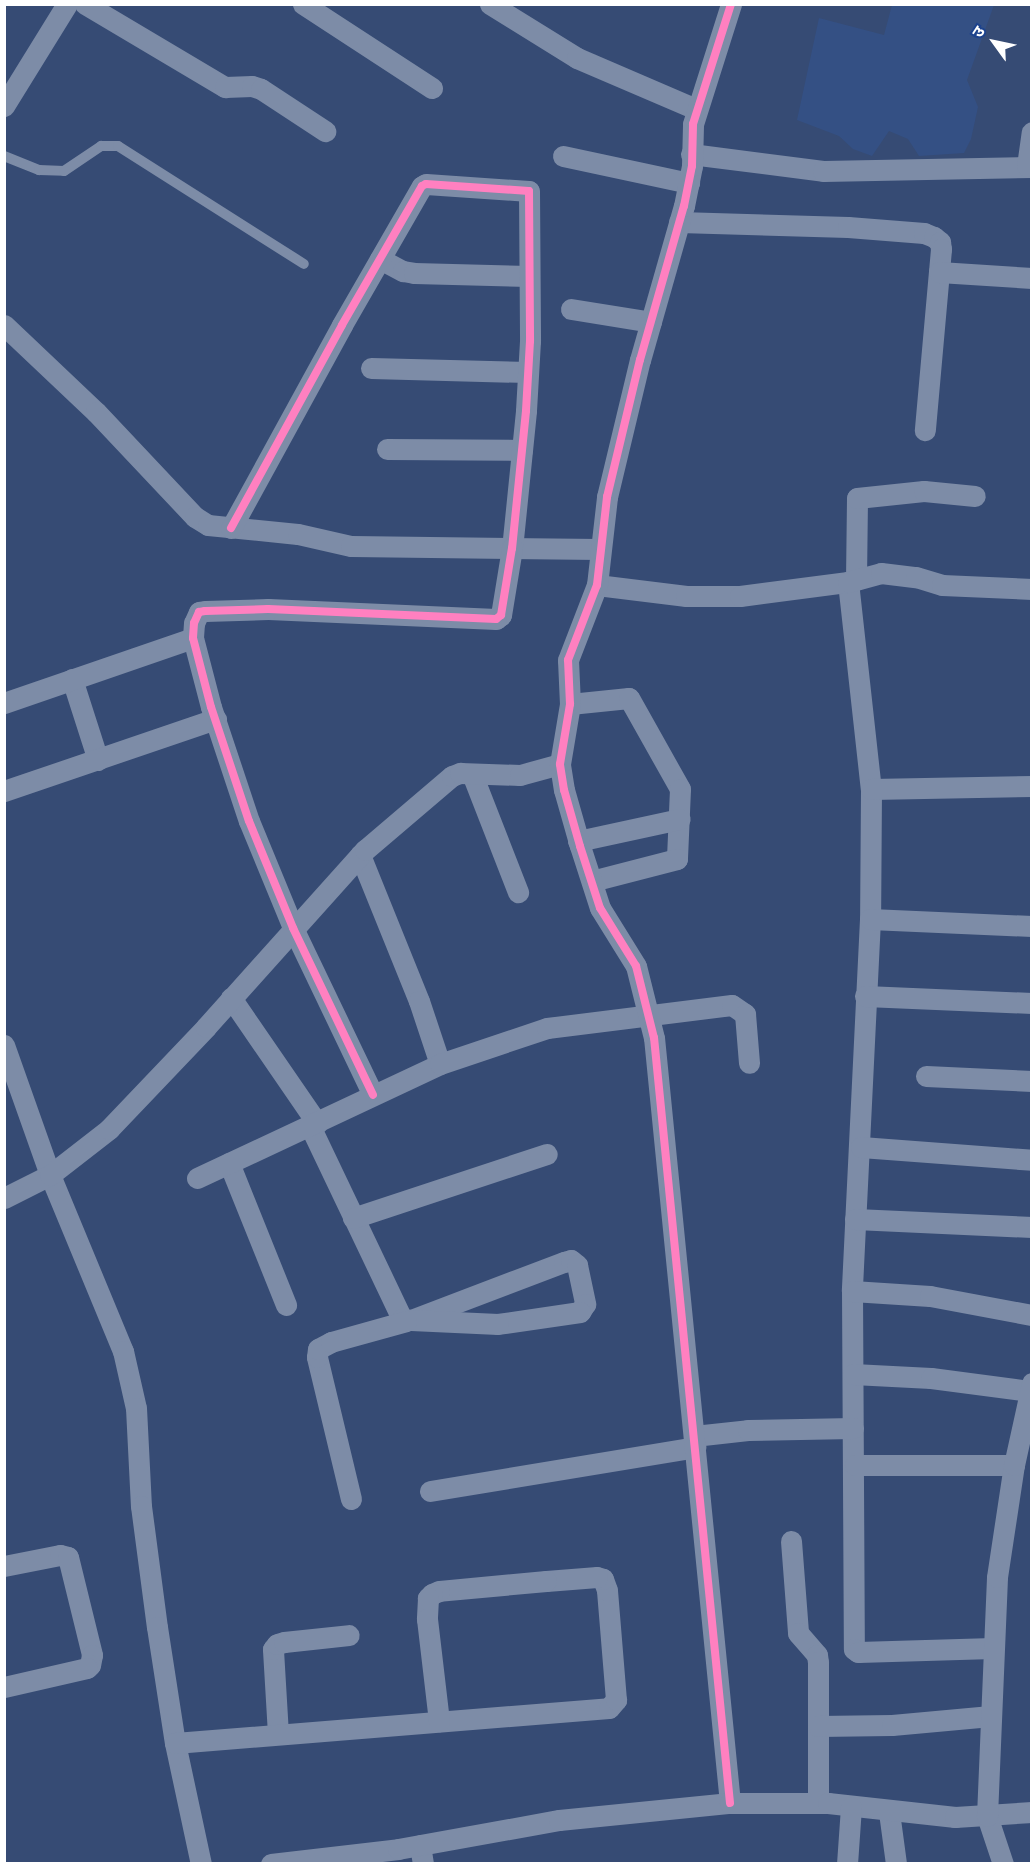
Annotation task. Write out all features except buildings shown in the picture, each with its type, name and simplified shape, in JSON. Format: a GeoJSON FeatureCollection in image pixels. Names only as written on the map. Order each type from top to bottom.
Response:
{"type":"FeatureCollection","features":[{"type":"Feature","properties":{"kind":"street"},"geometry":{"type":"LineString","coordinates":[[4,106],[67,4]]}},
{"type":"Feature","properties":{"kind":"street"},"geometry":{"type":"LineString","coordinates":[[85,4],[225,87],[252,86],[261,89],[325,131]]}},
{"type":"Feature","properties":{"kind":"street"},"geometry":{"type":"LineString","coordinates":[[303,4],[432,88]]}},
{"type":"Feature","properties":{"kind":"street"},"geometry":{"type":"LineString","coordinates":[[490,4],[515,11],[577,58],[696,109]]}},
{"type":"Feature","properties":{"kind":"street"},"geometry":{"type":"LineString","coordinates":[[730,1803],[650,1016],[636,966],[600,908],[578,841],[560,764],[570,704],[568,660],[597,585],[599,549],[607,497],[689,183],[690,138],[696,109],[731,4]]}},
{"type":"Feature","properties":{"kind":"street"},"geometry":{"type":"LineString","coordinates":[[691,154],[823,171],[1029,167],[1032,132]]}},
{"type":"Feature","properties":{"kind":"street"},"geometry":{"type":"LineString","coordinates":[[562,156],[689,183]]}},
{"type":"Feature","properties":{"kind":"street"},"geometry":{"type":"LineString","coordinates":[[231,528],[424,184],[522,189],[530,194],[528,372],[512,548],[502,612],[496,619],[268,609],[205,610],[195,617],[194,638],[216,719],[249,821],[293,928],[373,1095]]}},
{"type":"Feature","properties":{"kind":"street"},"geometry":{"type":"LineString","coordinates":[[680,222],[848,226],[924,233],[940,242],[925,430]]}},
{"type":"Feature","properties":{"kind":"street"},"geometry":{"type":"LineString","coordinates":[[380,259],[403,271],[414,273],[529,276]]}},
{"type":"Feature","properties":{"kind":"street"},"geometry":{"type":"LineString","coordinates":[[939,272],[1032,278]]}},
{"type":"Feature","properties":{"kind":"street"},"geometry":{"type":"LineString","coordinates":[[571,309],[651,322]]}},
{"type":"Feature","properties":{"kind":"street"},"geometry":{"type":"LineString","coordinates":[[4,325],[96,412],[195,517],[208,525],[289,532],[351,546],[599,549]]}},
{"type":"Feature","properties":{"kind":"street"},"geometry":{"type":"LineString","coordinates":[[371,368],[528,372]]}},
{"type":"Feature","properties":{"kind":"street"},"geometry":{"type":"LineString","coordinates":[[387,449],[522,450]]}},
{"type":"Feature","properties":{"kind":"street"},"geometry":{"type":"LineString","coordinates":[[975,496],[924,491],[857,498],[852,581],[871,789],[870,919],[865,996],[861,1147],[852,1292],[855,1650],[993,1648]]}},
{"type":"Feature","properties":{"kind":"street"},"geometry":{"type":"LineString","coordinates":[[597,585],[686,596],[740,596],[852,581],[881,573],[899,574],[942,585],[1032,590]]}},
{"type":"Feature","properties":{"kind":"street"},"geometry":{"type":"LineString","coordinates":[[4,703],[194,638]]}},
{"type":"Feature","properties":{"kind":"street"},"geometry":{"type":"LineString","coordinates":[[72,679],[98,760]]}},
{"type":"Feature","properties":{"kind":"street"},"geometry":{"type":"LineString","coordinates":[[570,704],[625,697],[631,700],[679,785],[680,819],[677,859],[592,881]]}},
{"type":"Feature","properties":{"kind":"street"},"geometry":{"type":"LineString","coordinates":[[4,791],[216,719]]}},
{"type":"Feature","properties":{"kind":"street"},"geometry":{"type":"LineString","coordinates":[[4,1198],[50,1175],[109,1129],[360,855],[452,776],[460,773],[520,775],[560,764]]}},
{"type":"Feature","properties":{"kind":"street"},"geometry":{"type":"LineString","coordinates":[[472,774],[518,892]]}},
{"type":"Feature","properties":{"kind":"street"},"geometry":{"type":"LineString","coordinates":[[871,789],[1032,786]]}},
{"type":"Feature","properties":{"kind":"street"},"geometry":{"type":"LineString","coordinates":[[578,841],[680,819]]}},
{"type":"Feature","properties":{"kind":"street"},"geometry":{"type":"LineString","coordinates":[[360,855],[419,1001],[440,1064]]}},
{"type":"Feature","properties":{"kind":"street"},"geometry":{"type":"LineString","coordinates":[[870,919],[1032,926]]}},
{"type":"Feature","properties":{"kind":"street"},"geometry":{"type":"LineString","coordinates":[[865,996],[1032,1003]]}},
{"type":"Feature","properties":{"kind":"street"},"geometry":{"type":"LineString","coordinates":[[231,998],[313,1125],[399,1316],[408,1320],[498,1324],[580,1312],[585,1304],[578,1265],[571,1260],[564,1262],[408,1320],[331,1342],[318,1349],[317,1357],[351,1500]]}},
{"type":"Feature","properties":{"kind":"street"},"geometry":{"type":"LineString","coordinates":[[197,1178],[440,1064],[535,1031],[732,1005],[745,1014],[749,1062]]}},
{"type":"Feature","properties":{"kind":"street"},"geometry":{"type":"LineString","coordinates":[[4,1045],[50,1175],[123,1351],[134,1397],[141,1506],[157,1627],[176,1743],[201,1863]]}},
{"type":"Feature","properties":{"kind":"street"},"geometry":{"type":"LineString","coordinates":[[926,1076],[1032,1081]]}},
{"type":"Feature","properties":{"kind":"street"},"geometry":{"type":"LineString","coordinates":[[861,1147],[1032,1160]]}},
{"type":"Feature","properties":{"kind":"street"},"geometry":{"type":"LineString","coordinates":[[353,1218],[547,1154]]}},
{"type":"Feature","properties":{"kind":"street"},"geometry":{"type":"LineString","coordinates":[[229,1163],[286,1305]]}},
{"type":"Feature","properties":{"kind":"street"},"geometry":{"type":"LineString","coordinates":[[855,1219],[1032,1227]]}},
{"type":"Feature","properties":{"kind":"street"},"geometry":{"type":"LineString","coordinates":[[852,1292],[930,1296],[1032,1315]]}},
{"type":"Feature","properties":{"kind":"street"},"geometry":{"type":"LineString","coordinates":[[853,1374],[931,1378],[1030,1392],[1014,1465],[997,1577],[987,1816],[1003,1863]]}},
{"type":"Feature","properties":{"kind":"street"},"geometry":{"type":"LineString","coordinates":[[430,1491],[695,1442],[748,1430],[853,1428]]}},
{"type":"Feature","properties":{"kind":"street"},"geometry":{"type":"LineString","coordinates":[[855,1465],[1014,1465]]}},
{"type":"Feature","properties":{"kind":"street"},"geometry":{"type":"LineString","coordinates":[[791,1541],[798,1633],[817,1655],[818,1662],[818,1803]]}},
{"type":"Feature","properties":{"kind":"street"},"geometry":{"type":"LineString","coordinates":[[4,1566],[60,1555],[68,1557],[92,1660],[90,1665],[81,1670],[4,1687]]}},
{"type":"Feature","properties":{"kind":"street"},"geometry":{"type":"LineString","coordinates":[[176,1743],[612,1707],[616,1700],[607,1590],[603,1579],[597,1577],[556,1580],[439,1591],[432,1594],[428,1598],[427,1619],[439,1721]]}},
{"type":"Feature","properties":{"kind":"street"},"geometry":{"type":"LineString","coordinates":[[278,1734],[273,1649],[277,1644],[284,1642],[349,1635]]}},
{"type":"Feature","properties":{"kind":"street"},"geometry":{"type":"LineString","coordinates":[[818,1726],[892,1725],[991,1716]]}},
{"type":"Feature","properties":{"kind":"street"},"geometry":{"type":"LineString","coordinates":[[271,1863],[421,1854],[559,1820],[730,1803],[818,1803],[955,1817],[1032,1812]]}},
{"type":"Feature","properties":{"kind":"street"},"geometry":{"type":"LineString","coordinates":[[847,1863],[851,1807]]}},
{"type":"Feature","properties":{"kind":"street"},"geometry":{"type":"LineString","coordinates":[[889,1812],[896,1863]]}},
{"type":"Feature","properties":{"kind":"lane"},"geometry":{"type":"LineString","coordinates":[[4,156],[39,170],[64,171],[101,146],[118,146],[304,264]]}},
{"type":"Feature","properties":{"kind":"water"},"geometry":{"type":"Polygon","coordinates":[[[892,5],[994,5],[967,80],[978,107],[971,139],[964,153],[919,156],[908,139],[889,131],[872,156],[853,149],[839,136],[797,120],[819,18],[884,35],[892,5]]]}},
{"type":"Feature","properties":{"kind":"cycle path"},"geometry":{"type":"LineString","coordinates":[[730,1803],[654,1038],[636,966],[600,908],[564,790],[560,764],[570,704],[568,660],[597,585],[607,497],[640,360],[684,206],[692,166],[693,124],[731,4]]}},
{"type":"Feature","properties":{"kind":"cycle path"},"geometry":{"type":"LineString","coordinates":[[231,528],[342,325],[422,186],[426,184],[529,191],[530,341],[526,411],[512,548],[501,615],[496,619],[268,609],[199,612],[194,623],[193,638],[211,707],[249,821],[293,928],[373,1095]]}}]}
